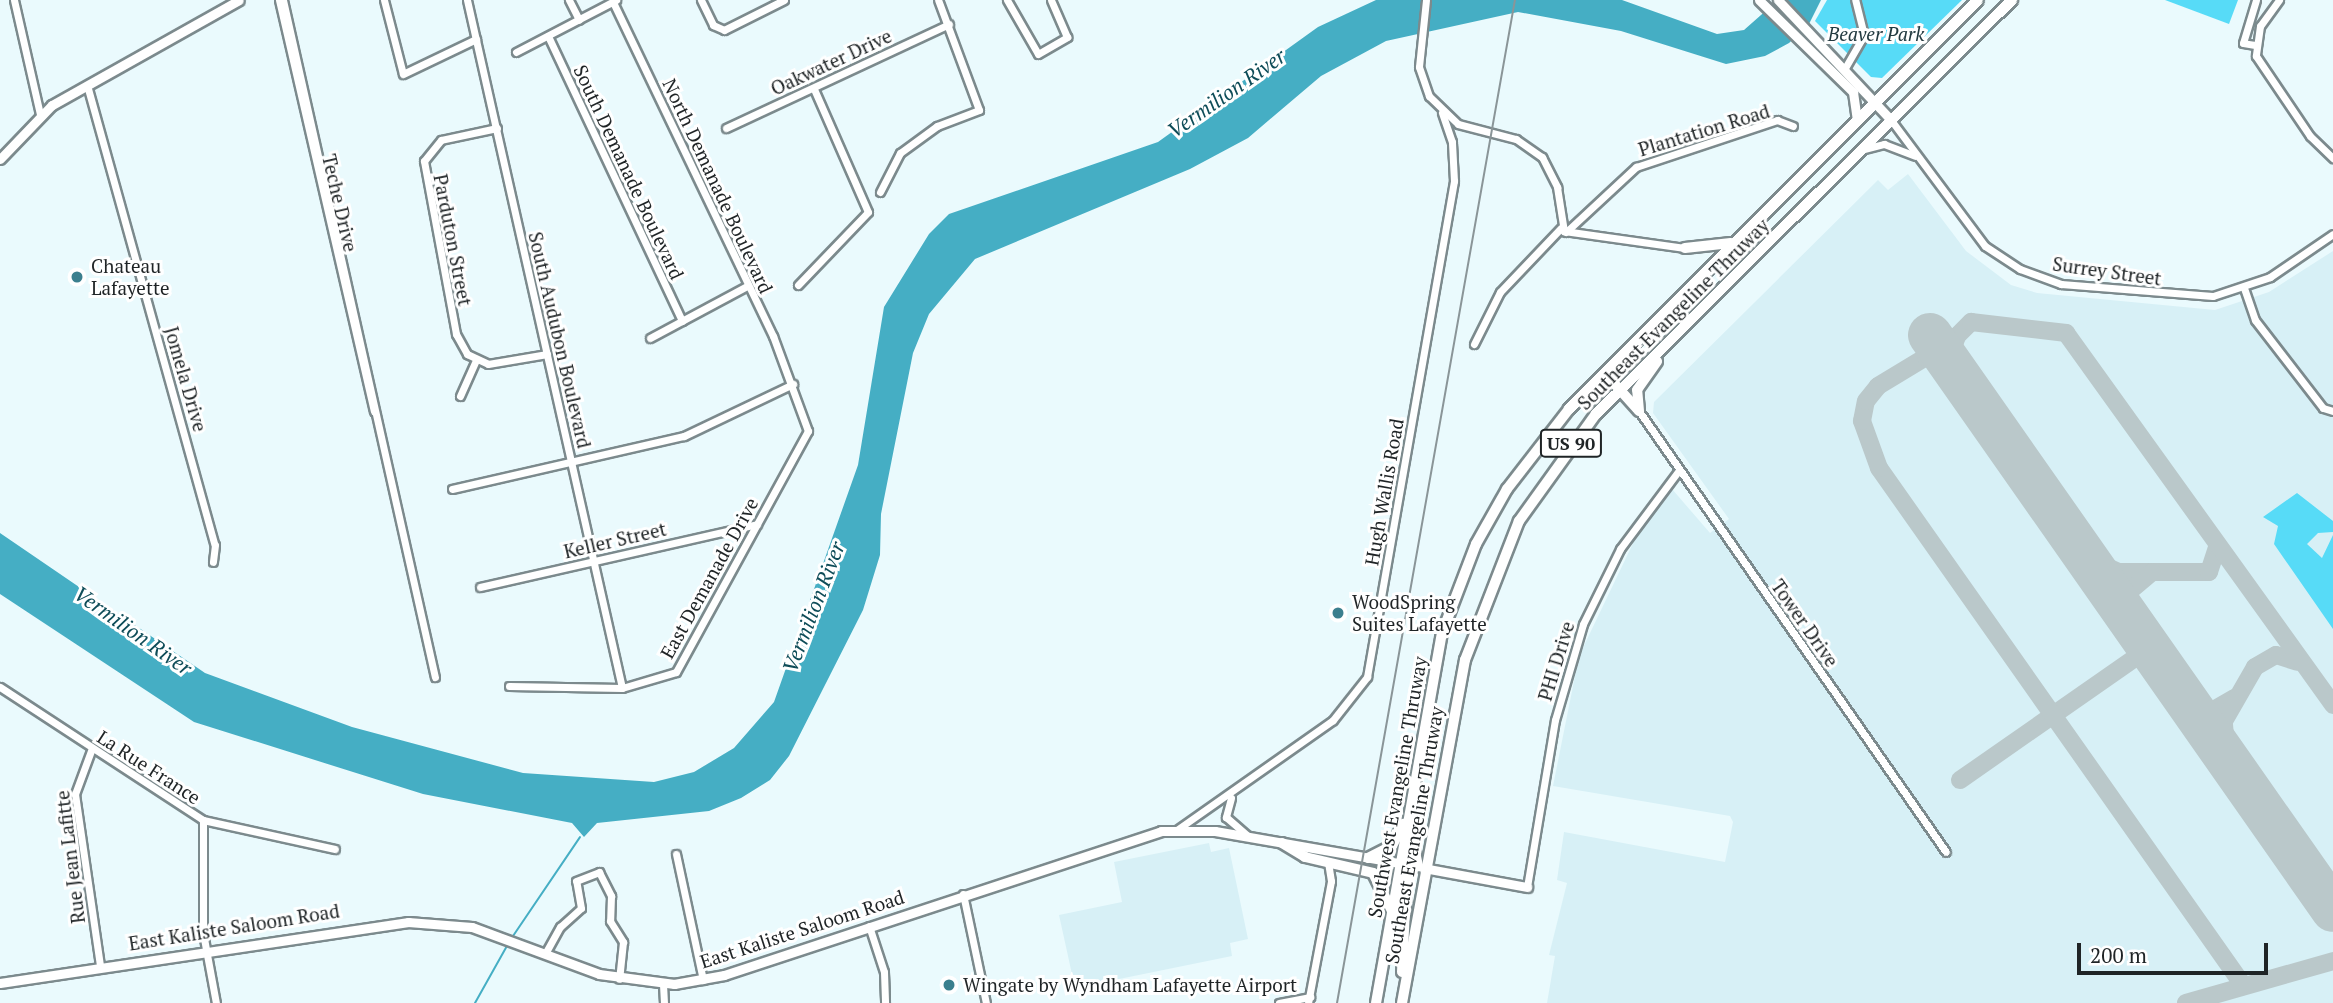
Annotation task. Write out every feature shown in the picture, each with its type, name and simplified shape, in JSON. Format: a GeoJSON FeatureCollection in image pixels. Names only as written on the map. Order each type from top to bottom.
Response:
{"type":"FeatureCollection","features":[{"type":"Feature","properties":{"kind":"highway","name":"US 90"},"geometry":{"type":"LineString","coordinates":[[1878,101],[1978,0]]}},
{"type":"Feature","properties":{"kind":"highway","name":"Southeast Evangeline Thruway"},"geometry":{"type":"LineString","coordinates":[[1401,1003],[1413,866],[1465,660],[1496,569],[1551,470],[1620,390],[2012,0]]}},
{"type":"Feature","properties":{"kind":"highway","name":"Southeast Evangeline Thruway"},"geometry":{"type":"LineString","coordinates":[[1752,226],[1878,101]]}},
{"type":"Feature","properties":{"kind":"highway"},"geometry":{"type":"LineString","coordinates":[[1685,248],[1723,247],[1752,226]]}},
{"type":"Feature","properties":{"kind":"highway","name":"Southwest Evangeline Thruway"},"geometry":{"type":"LineString","coordinates":[[1376,1003],[1392,915],[1413,866],[1409,816],[1443,632],[1476,544],[1540,442],[1752,226]]}},
{"type":"Feature","properties":{"kind":"highway"},"geometry":{"type":"LineString","coordinates":[[1685,248],[1702,256],[1701,278]]}},
{"type":"Feature","properties":{"kind":"highway"},"geometry":{"type":"LineString","coordinates":[[1639,411],[1640,384],[1676,334]]}},
{"type":"Feature","properties":{"kind":"highway"},"geometry":{"type":"LineString","coordinates":[[1626,354],[1611,376],[1639,411]]}},
{"type":"Feature","properties":{"kind":"highway"},"geometry":{"type":"LineString","coordinates":[[1626,354],[1626,372],[1637,373]]}},
{"type":"Feature","properties":{"kind":"highway"},"geometry":{"type":"LineString","coordinates":[[1368,858],[1392,846],[1401,832],[1415,781]]}},
{"type":"Feature","properties":{"kind":"highway"},"geometry":{"type":"LineString","coordinates":[[1401,1003],[1413,866],[1409,816]]}},
{"type":"Feature","properties":{"kind":"highway"},"geometry":{"type":"LineString","coordinates":[[1282,843],[1328,863],[1379,878],[1392,915]]}},
{"type":"Feature","properties":{"kind":"main road"},"geometry":{"type":"LineString","coordinates":[[1759,0],[1857,98],[1857,122]]}},
{"type":"Feature","properties":{"kind":"main road"},"geometry":{"type":"LineString","coordinates":[[1778,0],[1878,101],[1891,120]]}},
{"type":"Feature","properties":{"kind":"main road"},"geometry":{"type":"LineString","coordinates":[[0,159],[40,114],[235,1]]}},
{"type":"Feature","properties":{"kind":"main road","name":"East Kaliste Saloom Road"},"geometry":{"type":"LineString","coordinates":[[0,983],[386,922],[497,933],[619,979],[663,984],[703,980],[1144,834],[1178,829],[1249,837],[1527,887]]}},
{"type":"Feature","properties":{"kind":"street"},"geometry":{"type":"LineString","coordinates":[[14,0],[40,114]]}},
{"type":"Feature","properties":{"kind":"street","name":"Teche Drive"},"geometry":{"type":"LineString","coordinates":[[281,0],[435,677]]}},
{"type":"Feature","properties":{"kind":"street"},"geometry":{"type":"LineString","coordinates":[[384,0],[403,74],[476,39]]}},
{"type":"Feature","properties":{"kind":"street","name":"South Audubon Boulevard"},"geometry":{"type":"LineString","coordinates":[[467,0],[622,688]]}},
{"type":"Feature","properties":{"kind":"street"},"geometry":{"type":"LineString","coordinates":[[569,0],[579,20]]}},
{"type":"Feature","properties":{"kind":"street"},"geometry":{"type":"LineString","coordinates":[[701,0],[713,25],[724,30],[785,0]]}},
{"type":"Feature","properties":{"kind":"street"},"geometry":{"type":"LineString","coordinates":[[880,192],[900,153],[937,126],[979,110],[938,0]]}},
{"type":"Feature","properties":{"kind":"street"},"geometry":{"type":"LineString","coordinates":[[1007,0],[1033,51],[1052,48],[1067,37],[1051,0]]}},
{"type":"Feature","properties":{"kind":"street","name":"Hugh Wallis Road"},"geometry":{"type":"LineString","coordinates":[[1178,829],[1232,796],[1343,712],[1367,677],[1454,181],[1452,144],[1442,113],[1421,78],[1419,41],[1426,0]]}},
{"type":"Feature","properties":{"kind":"street"},"geometry":{"type":"LineString","coordinates":[[1845,68],[1864,35],[1855,0]]}},
{"type":"Feature","properties":{"kind":"street"},"geometry":{"type":"LineString","coordinates":[[2255,45],[2243,43],[2256,0]]}},
{"type":"Feature","properties":{"kind":"street"},"geometry":{"type":"LineString","coordinates":[[2278,0],[2255,45],[2262,68],[2333,158]]}},
{"type":"Feature","properties":{"kind":"street"},"geometry":{"type":"LineString","coordinates":[[516,52],[615,1]]}},
{"type":"Feature","properties":{"kind":"street","name":"North Demanade Boulevard"},"geometry":{"type":"LineString","coordinates":[[615,1],[793,384]]}},
{"type":"Feature","properties":{"kind":"street","name":"Oakwater Drive"},"geometry":{"type":"LineString","coordinates":[[726,128],[949,24]]}},
{"type":"Feature","properties":{"kind":"street","name":"South Demanade Boulevard"},"geometry":{"type":"LineString","coordinates":[[548,36],[682,321]]}},
{"type":"Feature","properties":{"kind":"street","name":"Jomela Drive"},"geometry":{"type":"LineString","coordinates":[[87,85],[215,545],[213,562]]}},
{"type":"Feature","properties":{"kind":"street"},"geometry":{"type":"LineString","coordinates":[[798,285],[869,212],[814,89]]}},
{"type":"Feature","properties":{"kind":"street"},"geometry":{"type":"LineString","coordinates":[[1442,113],[1468,127],[1516,139],[1542,157],[1557,187],[1563,230],[1685,248]]}},
{"type":"Feature","properties":{"kind":"street","name":"Plantation Road"},"geometry":{"type":"LineString","coordinates":[[1474,344],[1500,292],[1563,230],[1636,167],[1777,120],[1793,126]]}},
{"type":"Feature","properties":{"kind":"street","name":"Surrey Street"},"geometry":{"type":"LineString","coordinates":[[1891,120],[1973,234],[2031,274],[2094,288],[2184,296],[2244,288],[2333,234]]}},
{"type":"Feature","properties":{"kind":"street"},"geometry":{"type":"LineString","coordinates":[[1452,144],[1468,127]]}},
{"type":"Feature","properties":{"kind":"street","name":"Parduton Street"},"geometry":{"type":"LineString","coordinates":[[476,360],[456,334],[422,169],[441,140],[497,128]]}},
{"type":"Feature","properties":{"kind":"street"},"geometry":{"type":"LineString","coordinates":[[1860,150],[1884,144],[1917,156]]}},
{"type":"Feature","properties":{"kind":"street"},"geometry":{"type":"LineString","coordinates":[[650,338],[747,286]]}},
{"type":"Feature","properties":{"kind":"street"},"geometry":{"type":"LineString","coordinates":[[2244,288],[2255,320],[2323,408],[2333,411]]}},
{"type":"Feature","properties":{"kind":"street"},"geometry":{"type":"LineString","coordinates":[[460,396],[476,360],[493,364],[548,354]]}},
{"type":"Feature","properties":{"kind":"street"},"geometry":{"type":"LineString","coordinates":[[452,489],[690,434],[793,384]]}},
{"type":"Feature","properties":{"kind":"street","name":"East Demanade Drive"},"geometry":{"type":"LineString","coordinates":[[509,686],[622,688],[676,672],[808,431],[793,384]]}},
{"type":"Feature","properties":{"kind":"street","name":"Tower Drive"},"geometry":{"type":"LineString","coordinates":[[1639,411],[1946,852]]}},
{"type":"Feature","properties":{"kind":"street","name":"PHI Drive"},"geometry":{"type":"LineString","coordinates":[[1527,887],[1558,710],[1583,624],[1620,549],[1679,470]]}},
{"type":"Feature","properties":{"kind":"street","name":"Keller Street"},"geometry":{"type":"LineString","coordinates":[[480,587],[757,524]]}},
{"type":"Feature","properties":{"kind":"street","name":"La Rue France"},"geometry":{"type":"LineString","coordinates":[[0,687],[203,820],[335,849]]}},
{"type":"Feature","properties":{"kind":"street","name":"Rue Jean Lafitte"},"geometry":{"type":"LineString","coordinates":[[92,748],[75,794],[100,966]]}},
{"type":"Feature","properties":{"kind":"street"},"geometry":{"type":"LineString","coordinates":[[1232,796],[1226,817],[1249,837]]}},
{"type":"Feature","properties":{"kind":"street"},"geometry":{"type":"LineString","coordinates":[[203,820],[205,949],[216,1003]]}},
{"type":"Feature","properties":{"kind":"street"},"geometry":{"type":"LineString","coordinates":[[676,854],[703,980]]}},
{"type":"Feature","properties":{"kind":"street"},"geometry":{"type":"LineString","coordinates":[[1279,1003],[1309,1000],[1331,881],[1328,863]]}},
{"type":"Feature","properties":{"kind":"street"},"geometry":{"type":"LineString","coordinates":[[1331,881],[1343,866]]}},
{"type":"Feature","properties":{"kind":"street"},"geometry":{"type":"LineString","coordinates":[[546,952],[560,927],[581,908],[576,881],[598,872],[611,895],[610,921],[623,942],[619,979]]}},
{"type":"Feature","properties":{"kind":"street"},"geometry":{"type":"LineString","coordinates":[[963,894],[986,1003]]}},
{"type":"Feature","properties":{"kind":"street"},"geometry":{"type":"LineString","coordinates":[[869,926],[884,972],[885,1003]]}},
{"type":"Feature","properties":{"kind":"street"},"geometry":{"type":"LineString","coordinates":[[663,984],[664,1003]]}},
{"type":"Feature","properties":{"kind":"shaded area"},"geometry":{"type":"Polygon","coordinates":[[[1908,174],[1966,251],[2011,285],[2037,293],[2215,310],[2269,292],[2333,251],[2333,1003],[1547,1003],[1555,956],[1549,955],[1567,883],[1557,880],[1564,832],[1725,862],[1733,822],[1730,816],[1553,786],[1579,656],[1637,535],[1672,489],[1710,533],[1729,519],[1653,413],[1654,402],[1878,180],[1888,190],[1908,174]]]}},
{"type":"Feature","properties":{"kind":"shaded area"},"geometry":{"type":"Polygon","coordinates":[[[1209,843],[1211,852],[1229,848],[1248,939],[1230,943],[1232,956],[1075,988],[1059,915],[1122,902],[1114,862],[1209,843]]]}},
{"type":"Feature","properties":{"kind":"green space","name":"Beaver Park"},"geometry":{"type":"Polygon","coordinates":[[[1827,0],[1962,0],[1882,78],[1871,77],[1815,21],[1827,0]]]}},
{"type":"Feature","properties":{"kind":"green space"},"geometry":{"type":"Polygon","coordinates":[[[2165,0],[2238,0],[2229,24],[2165,0]]]}},
{"type":"Feature","properties":{"kind":"green space"},"geometry":{"type":"Polygon","coordinates":[[[2297,493],[2333,521],[2333,532],[2318,533],[2307,544],[2322,558],[2333,535],[2333,629],[2274,544],[2278,526],[2263,517],[2297,493]]]}},
{"type":"Feature","properties":{"kind":"water","name":"Vermilion River"},"geometry":{"type":"Polygon","coordinates":[[[1376,0],[1622,0],[1717,34],[1744,30],[1778,0],[1821,0],[1809,24],[1789,43],[1765,56],[1726,64],[1621,31],[1518,12],[1386,41],[1321,76],[1248,138],[1190,169],[975,259],[929,314],[913,353],[881,514],[880,555],[863,610],[789,756],[770,780],[741,798],[709,811],[597,823],[584,837],[572,823],[423,794],[194,722],[0,594],[0,533],[205,673],[352,727],[523,773],[654,782],[694,772],[734,748],[774,702],[858,465],[884,307],[929,234],[949,214],[1158,142],[1318,27],[1376,0]]]}},
{"type":"Feature","properties":{"kind":"waterway"},"geometry":{"type":"LineString","coordinates":[[511,939],[580,837]]}},
{"type":"Feature","properties":{"kind":"waterway"},"geometry":{"type":"LineString","coordinates":[[475,1003],[508,944]]}},
{"type":"Feature","properties":{"kind":"taxiway"},"geometry":{"type":"LineString","coordinates":[[2243,985],[1879,468],[1862,421],[1866,401],[1878,386],[1926,357],[1948,361],[1957,336],[1971,322],[2066,333],[2333,705]]}},
{"type":"Feature","properties":{"kind":"taxiway"},"geometry":{"type":"LineString","coordinates":[[2085,557],[2118,572],[2209,572],[2217,548]]}},
{"type":"Feature","properties":{"kind":"taxiway"},"geometry":{"type":"LineString","coordinates":[[2127,617],[2126,594],[2152,572]]}},
{"type":"Feature","properties":{"kind":"taxiway"},"geometry":{"type":"LineString","coordinates":[[1960,780],[2149,648]]}},
{"type":"Feature","properties":{"kind":"taxiway"},"geometry":{"type":"LineString","coordinates":[[2227,759],[2224,721],[2255,667],[2276,655],[2297,662]]}},
{"type":"Feature","properties":{"kind":"taxiway"},"geometry":{"type":"LineString","coordinates":[[2188,704],[2210,712],[2234,698]]}},
{"type":"Feature","properties":{"kind":"taxiway"},"geometry":{"type":"LineString","coordinates":[[2186,1003],[2333,961]]}},
{"type":"Feature","properties":{"kind":"runway"},"geometry":{"type":"LineString","coordinates":[[1930,335],[2333,910]]}},
{"type":"Feature","properties":{"kind":"railway"},"geometry":{"type":"LineString","coordinates":[[1337,1003],[1515,0]]}},
{"type":"Feature","properties":{"kind":"place","name":"Chateau Lafayette"},"geometry":{"type":"Point","coordinates":[77,277]}},
{"type":"Feature","properties":{"kind":"place","name":"WoodSpring Suites Lafayette"},"geometry":{"type":"Point","coordinates":[1338,613]}},
{"type":"Feature","properties":{"kind":"place","name":"Wingate by Wyndham Lafayette Airport"},"geometry":{"type":"Point","coordinates":[949,985]}}]}
